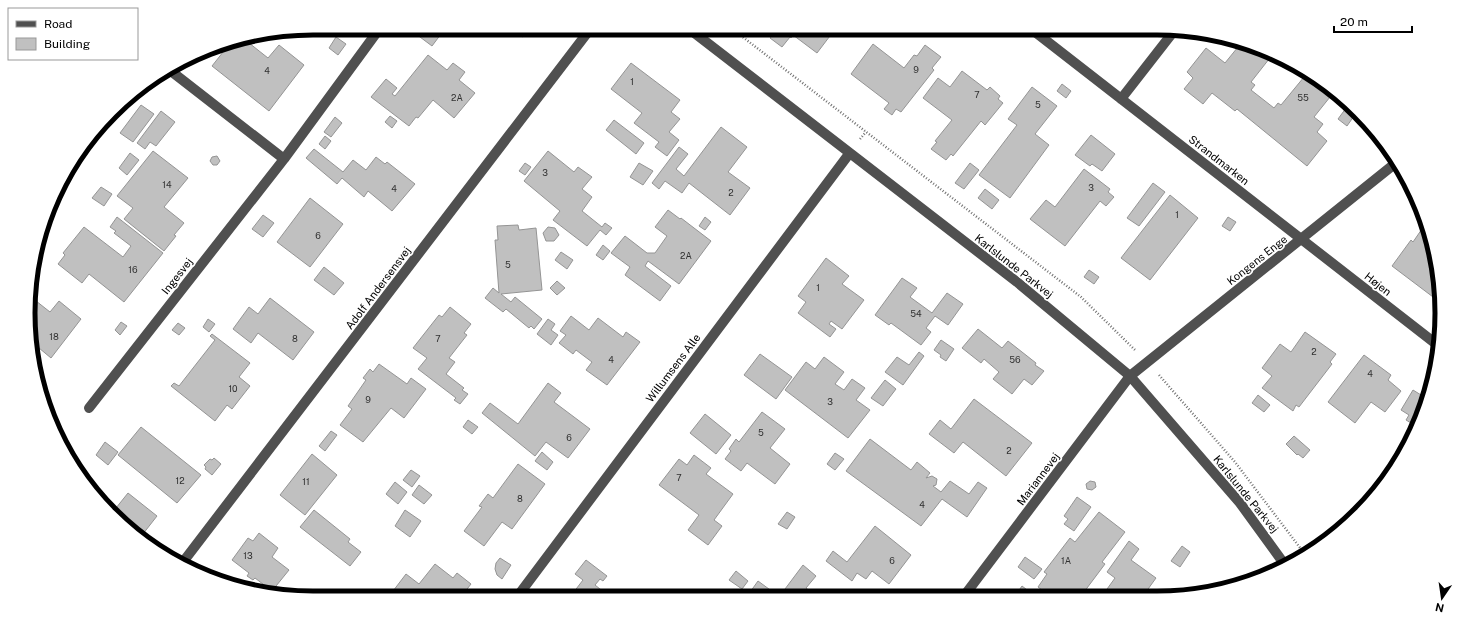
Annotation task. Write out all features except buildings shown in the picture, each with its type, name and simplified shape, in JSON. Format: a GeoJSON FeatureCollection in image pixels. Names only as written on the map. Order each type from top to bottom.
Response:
{"type":"FeatureCollection","features":[{"type":"Feature","properties":{"kind":"street","name":"Ingesvej"},"geometry":{"type":"LineString","coordinates":[[89,408],[284,159],[375,35]]}},
{"type":"Feature","properties":{"kind":"street","name":"Adolf Andersensvej"},"geometry":{"type":"LineString","coordinates":[[185,559],[587,35]]}},
{"type":"Feature","properties":{"kind":"street","name":"Karlslunde Parkvej"},"geometry":{"type":"LineString","coordinates":[[697,35],[1016,282],[1130,376],[1240,503],[1282,561]]}},
{"type":"Feature","properties":{"kind":"street","name":"Strandmarken"},"geometry":{"type":"LineString","coordinates":[[1039,35],[1302,240]]}},
{"type":"Feature","properties":{"kind":"street"},"geometry":{"type":"LineString","coordinates":[[1121,99],[1170,36]]}},
{"type":"Feature","properties":{"kind":"street"},"geometry":{"type":"LineString","coordinates":[[173,73],[284,159]]}},
{"type":"Feature","properties":{"kind":"street","name":"Willumsens Alle"},"geometry":{"type":"LineString","coordinates":[[521,591],[849,154]]}},
{"type":"Feature","properties":{"kind":"street","name":"Kongens Enge"},"geometry":{"type":"LineString","coordinates":[[1130,376],[1302,240],[1392,166]]}},
{"type":"Feature","properties":{"kind":"street","name":"Højen"},"geometry":{"type":"LineString","coordinates":[[1302,240],[1433,342]]}},
{"type":"Feature","properties":{"kind":"street","name":"Mariannevej"},"geometry":{"type":"LineString","coordinates":[[968,591],[1130,376]]}}]}
